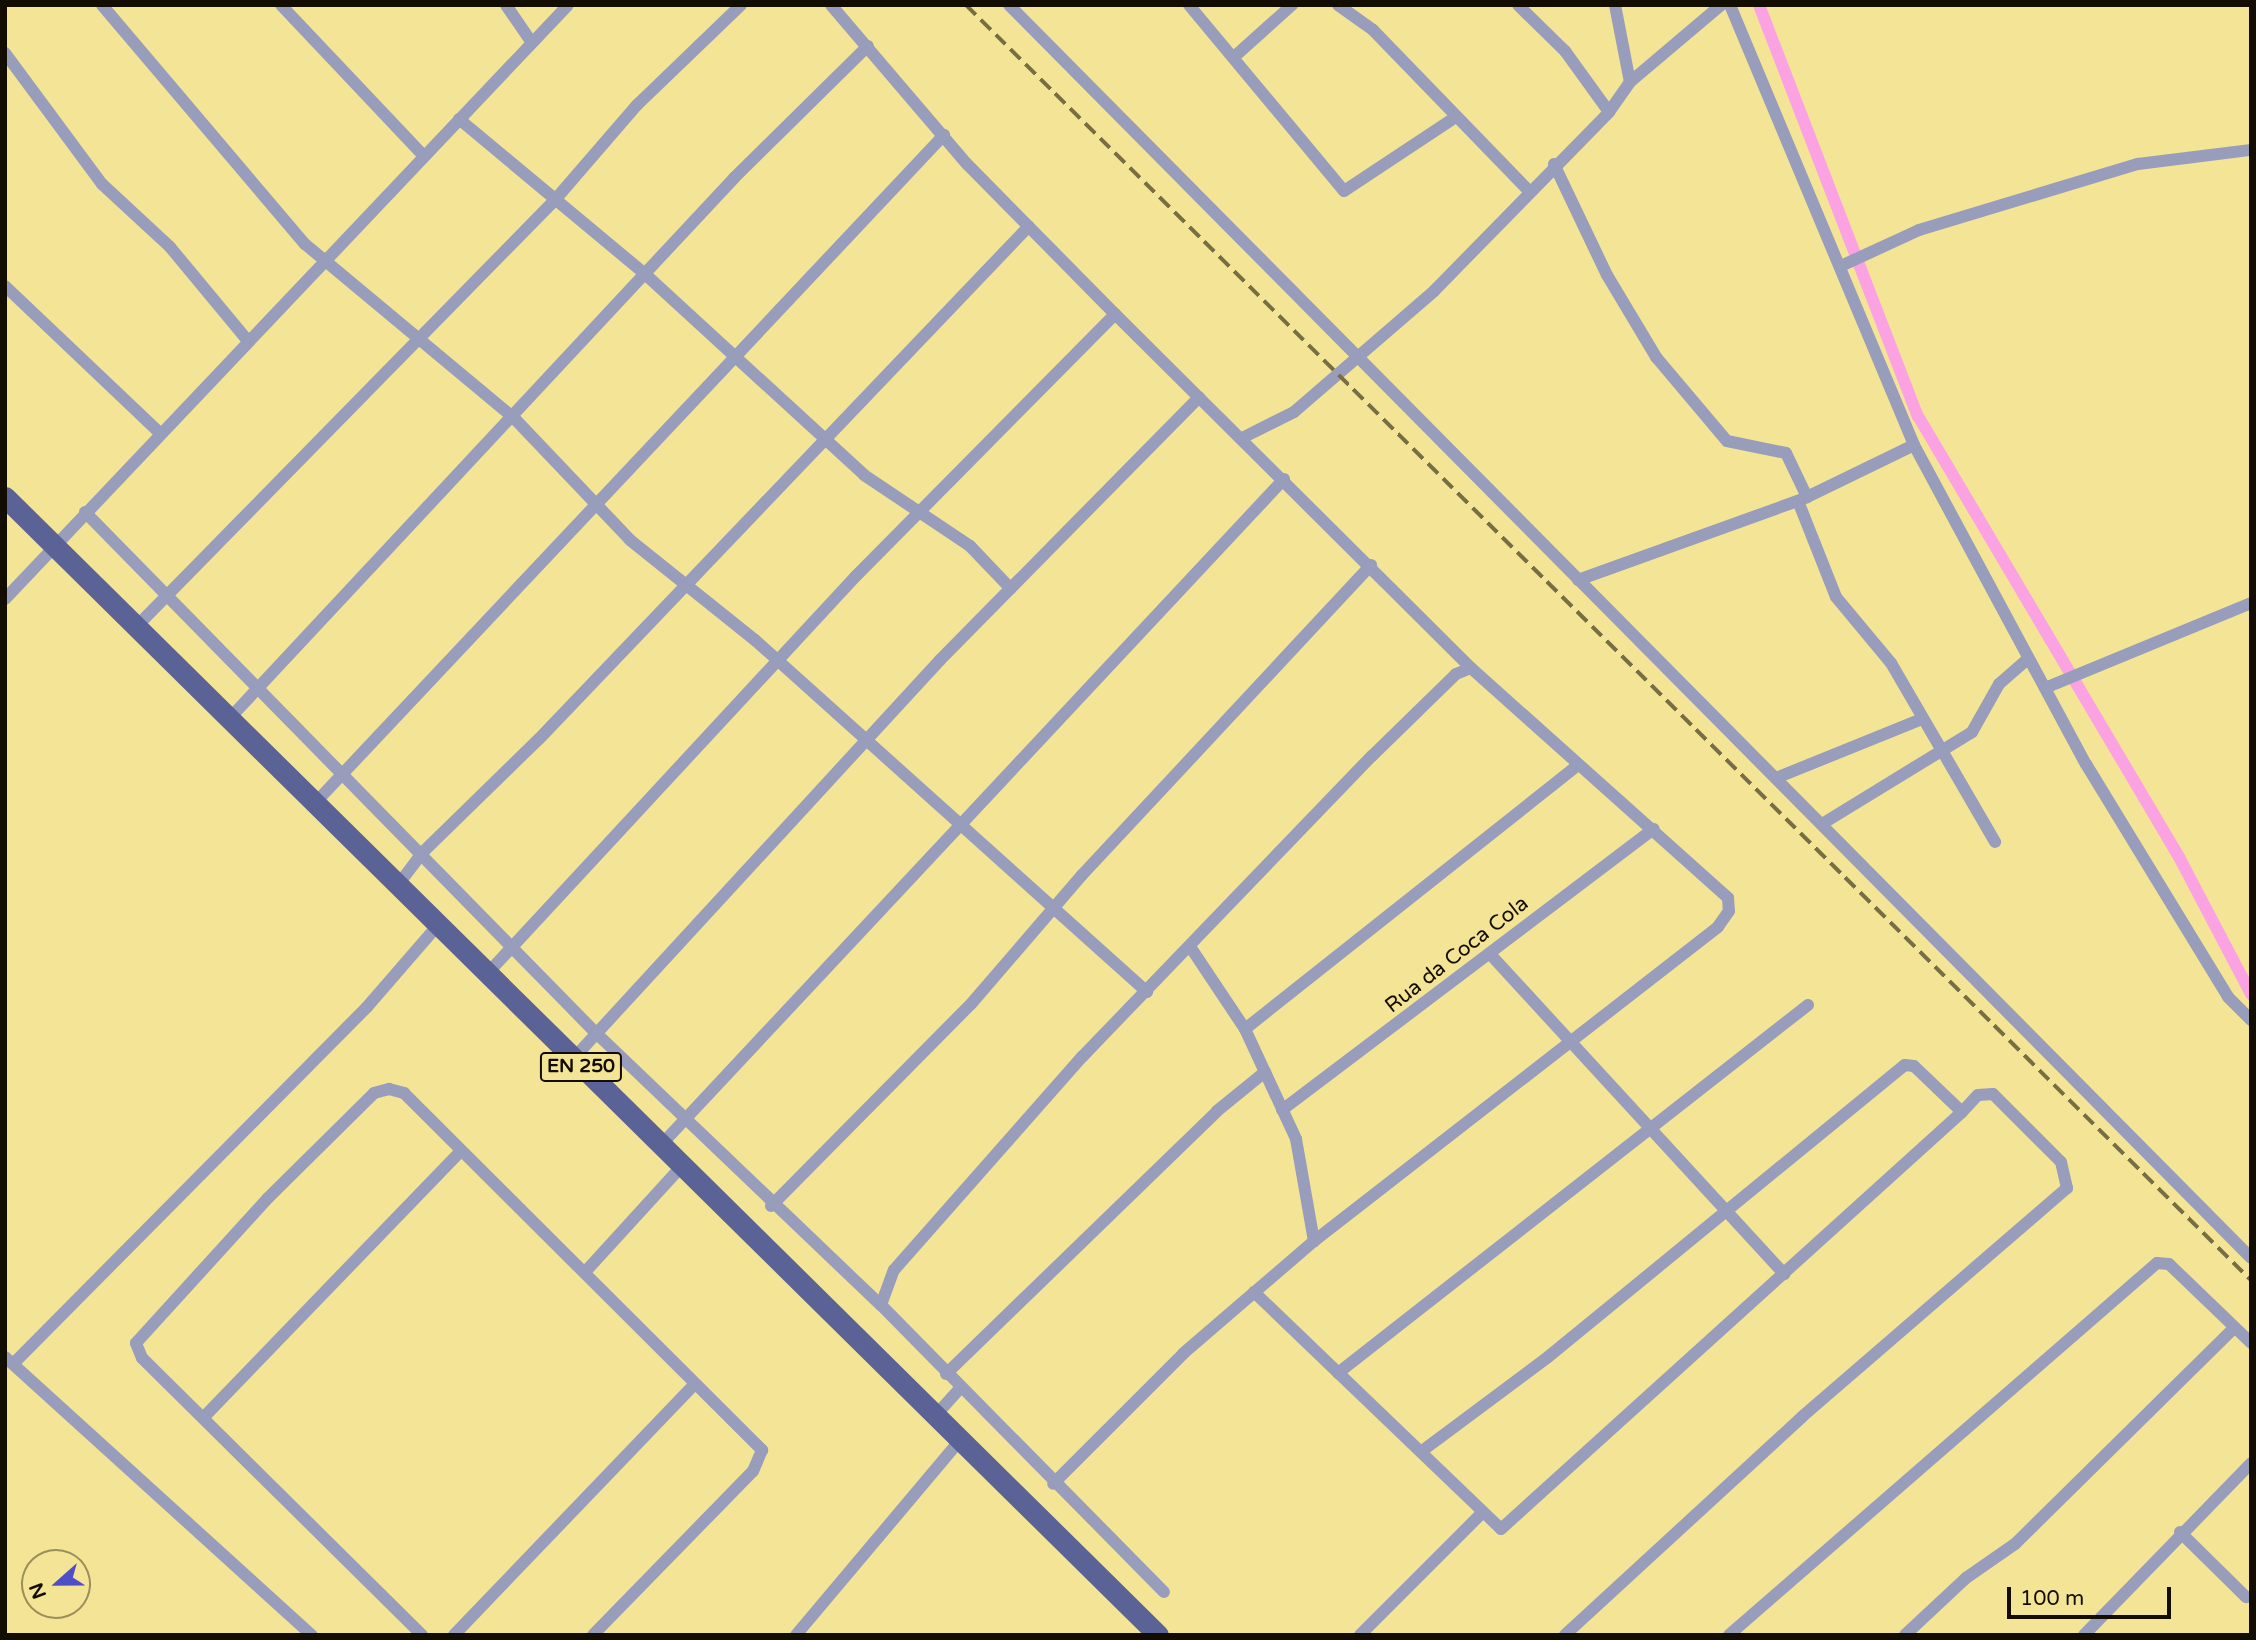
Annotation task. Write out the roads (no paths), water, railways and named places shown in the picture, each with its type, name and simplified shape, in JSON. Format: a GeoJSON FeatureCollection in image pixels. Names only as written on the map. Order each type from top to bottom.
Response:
{"type":"FeatureCollection","features":[{"type":"Feature","properties":{"kind":"main road","name":"EN 250"},"geometry":{"type":"LineString","coordinates":[[5,497],[317,801],[487,974],[1158,1635]]}},
{"type":"Feature","properties":{"kind":"street"},"geometry":{"type":"LineString","coordinates":[[102,5],[322,260],[416,341],[514,418],[630,540],[687,582],[1147,992]]}},
{"type":"Feature","properties":{"kind":"street"},"geometry":{"type":"LineString","coordinates":[[281,5],[424,155]]}},
{"type":"Feature","properties":{"kind":"street"},"geometry":{"type":"LineString","coordinates":[[506,5],[531,43]]}},
{"type":"Feature","properties":{"kind":"street"},"geometry":{"type":"LineString","coordinates":[[5,599],[322,260],[568,5]]}},
{"type":"Feature","properties":{"kind":"street"},"geometry":{"type":"LineString","coordinates":[[138,625],[554,201],[637,104],[741,5]]}},
{"type":"Feature","properties":{"kind":"street"},"geometry":{"type":"LineString","coordinates":[[831,5],[944,135],[1115,314],[1371,565],[1471,668],[1577,766],[1654,829],[1728,898],[1729,911],[1718,928],[1573,1045],[1314,1241],[1254,1292],[1053,1484]]}},
{"type":"Feature","properties":{"kind":"street"},"geometry":{"type":"LineString","coordinates":[[1009,5],[2251,1258]]}},
{"type":"Feature","properties":{"kind":"street"},"geometry":{"type":"LineString","coordinates":[[1189,5],[1344,191],[1456,117]]}},
{"type":"Feature","properties":{"kind":"street"},"geometry":{"type":"LineString","coordinates":[[1234,57],[1292,5]]}},
{"type":"Feature","properties":{"kind":"street"},"geometry":{"type":"LineString","coordinates":[[1338,5],[1373,30],[1527,189]]}},
{"type":"Feature","properties":{"kind":"street"},"geometry":{"type":"LineString","coordinates":[[1518,5],[1565,51],[1609,112]]}},
{"type":"Feature","properties":{"kind":"street"},"geometry":{"type":"LineString","coordinates":[[1615,5],[1630,82]]}},
{"type":"Feature","properties":{"kind":"street"},"geometry":{"type":"LineString","coordinates":[[1242,438],[1294,412],[1434,291],[1527,189],[1609,112],[1630,82],[1721,5]]}},
{"type":"Feature","properties":{"kind":"street"},"geometry":{"type":"LineString","coordinates":[[1730,5],[1843,265],[1914,445],[2028,659],[2221,985],[2251,1020]]}},
{"type":"Feature","properties":{"kind":"street"},"geometry":{"type":"LineString","coordinates":[[230,718],[514,418],[645,274],[868,46]]}},
{"type":"Feature","properties":{"kind":"street"},"geometry":{"type":"LineString","coordinates":[[5,53],[102,184],[170,247],[248,341]]}},
{"type":"Feature","properties":{"kind":"street"},"geometry":{"type":"LineString","coordinates":[[459,119],[554,201],[645,274],[864,475],[970,546],[1011,589]]}},
{"type":"Feature","properties":{"kind":"street"},"geometry":{"type":"LineString","coordinates":[[317,801],[944,135]]}},
{"type":"Feature","properties":{"kind":"street"},"geometry":{"type":"LineString","coordinates":[[1843,265],[1919,230],[2126,168],[2251,150]]}},
{"type":"Feature","properties":{"kind":"street"},"geometry":{"type":"LineString","coordinates":[[1554,164],[1616,293],[1656,357],[1727,441],[1786,453],[1836,597],[1891,663],[1940,752],[1995,842]]}},
{"type":"Feature","properties":{"kind":"street"},"geometry":{"type":"LineString","coordinates":[[398,885],[422,853],[1029,226]]}},
{"type":"Feature","properties":{"kind":"street"},"geometry":{"type":"LineString","coordinates":[[7,290],[160,433]]}},
{"type":"Feature","properties":{"kind":"street"},"geometry":{"type":"LineString","coordinates":[[487,974],[777,662],[1115,314]]}},
{"type":"Feature","properties":{"kind":"street"},"geometry":{"type":"LineString","coordinates":[[573,1059],[1011,589],[1199,397]]}},
{"type":"Feature","properties":{"kind":"street"},"geometry":{"type":"LineString","coordinates":[[1578,580],[1802,499],[1914,445]]}},
{"type":"Feature","properties":{"kind":"street"},"geometry":{"type":"LineString","coordinates":[[661,1145],[1284,479]]}},
{"type":"Feature","properties":{"kind":"street"},"geometry":{"type":"LineString","coordinates":[[85,512],[596,1033],[771,1206],[881,1306],[1053,1484],[1164,1592]]}},
{"type":"Feature","properties":{"kind":"street"},"geometry":{"type":"LineString","coordinates":[[771,1206],[891,1089],[1371,565]]}},
{"type":"Feature","properties":{"kind":"street"},"geometry":{"type":"LineString","coordinates":[[2045,688],[2251,603]]}},
{"type":"Feature","properties":{"kind":"street"},"geometry":{"type":"LineString","coordinates":[[1822,824],[1981,725],[1995,689],[2028,659]]}},
{"type":"Feature","properties":{"kind":"street"},"geometry":{"type":"LineString","coordinates":[[881,1306],[894,1270],[942,1212],[1372,756],[1456,674],[1471,668]]}},
{"type":"Feature","properties":{"kind":"street"},"geometry":{"type":"LineString","coordinates":[[1776,778],[1922,719]]}},
{"type":"Feature","properties":{"kind":"street"},"geometry":{"type":"LineString","coordinates":[[1245,1029],[1577,766]]}},
{"type":"Feature","properties":{"kind":"street","name":"Rua da Coca Cola"},"geometry":{"type":"LineString","coordinates":[[1282,1111],[1654,829]]}},
{"type":"Feature","properties":{"kind":"street"},"geometry":{"type":"LineString","coordinates":[[312,1635],[10,1360],[367,1007],[438,925]]}},
{"type":"Feature","properties":{"kind":"street"},"geometry":{"type":"LineString","coordinates":[[1191,948],[1245,1029],[1303,1160],[1314,1241]]}},
{"type":"Feature","properties":{"kind":"street"},"geometry":{"type":"LineString","coordinates":[[1489,954],[1784,1274]]}},
{"type":"Feature","properties":{"kind":"street"},"geometry":{"type":"LineString","coordinates":[[1338,1373],[1649,1125],[1808,1005]]}},
{"type":"Feature","properties":{"kind":"street"},"geometry":{"type":"LineString","coordinates":[[1423,1451],[1728,1212],[1905,1065],[1914,1066],[1962,1112]]}},
{"type":"Feature","properties":{"kind":"street"},"geometry":{"type":"LineString","coordinates":[[946,1374],[1265,1072]]}},
{"type":"Feature","properties":{"kind":"street"},"geometry":{"type":"LineString","coordinates":[[422,1635],[142,1358],[136,1338],[249,1218],[382,1090],[404,1093],[460,1152],[586,1271],[695,1384],[753,1437],[762,1457],[593,1635]]}},
{"type":"Feature","properties":{"kind":"street"},"geometry":{"type":"LineString","coordinates":[[1254,1292],[1423,1451],[1481,1514],[1503,1528],[1978,1096],[1993,1094],[2061,1162],[2069,1175],[2067,1188],[1802,1417],[1565,1635]]}},
{"type":"Feature","properties":{"kind":"street"},"geometry":{"type":"LineString","coordinates":[[203,1418],[460,1152]]}},
{"type":"Feature","properties":{"kind":"street"},"geometry":{"type":"LineString","coordinates":[[586,1271],[682,1166]]}},
{"type":"Feature","properties":{"kind":"street"},"geometry":{"type":"LineString","coordinates":[[1729,1635],[2157,1263],[2169,1264],[2251,1343]]}},
{"type":"Feature","properties":{"kind":"street"},"geometry":{"type":"LineString","coordinates":[[1905,1635],[1966,1577],[2015,1544],[2235,1328]]}},
{"type":"Feature","properties":{"kind":"street"},"geometry":{"type":"LineString","coordinates":[[454,1635],[695,1384]]}},
{"type":"Feature","properties":{"kind":"street"},"geometry":{"type":"LineString","coordinates":[[936,1415],[960,1388]]}},
{"type":"Feature","properties":{"kind":"street"},"geometry":{"type":"LineString","coordinates":[[796,1635],[961,1439]]}},
{"type":"Feature","properties":{"kind":"street"},"geometry":{"type":"LineString","coordinates":[[2084,1635],[2180,1532],[2251,1463]]}},
{"type":"Feature","properties":{"kind":"street"},"geometry":{"type":"LineString","coordinates":[[1360,1635],[1481,1514]]}},
{"type":"Feature","properties":{"kind":"street"},"geometry":{"type":"LineString","coordinates":[[2180,1532],[2246,1597]]}},
{"type":"Feature","properties":{"kind":"waterway"},"geometry":{"type":"LineString","coordinates":[[1759,5],[1918,416],[2179,857],[2251,994]]}},
{"type":"Feature","properties":{"kind":"railway"},"geometry":{"type":"LineString","coordinates":[[966,5],[2251,1280]]}}]}
